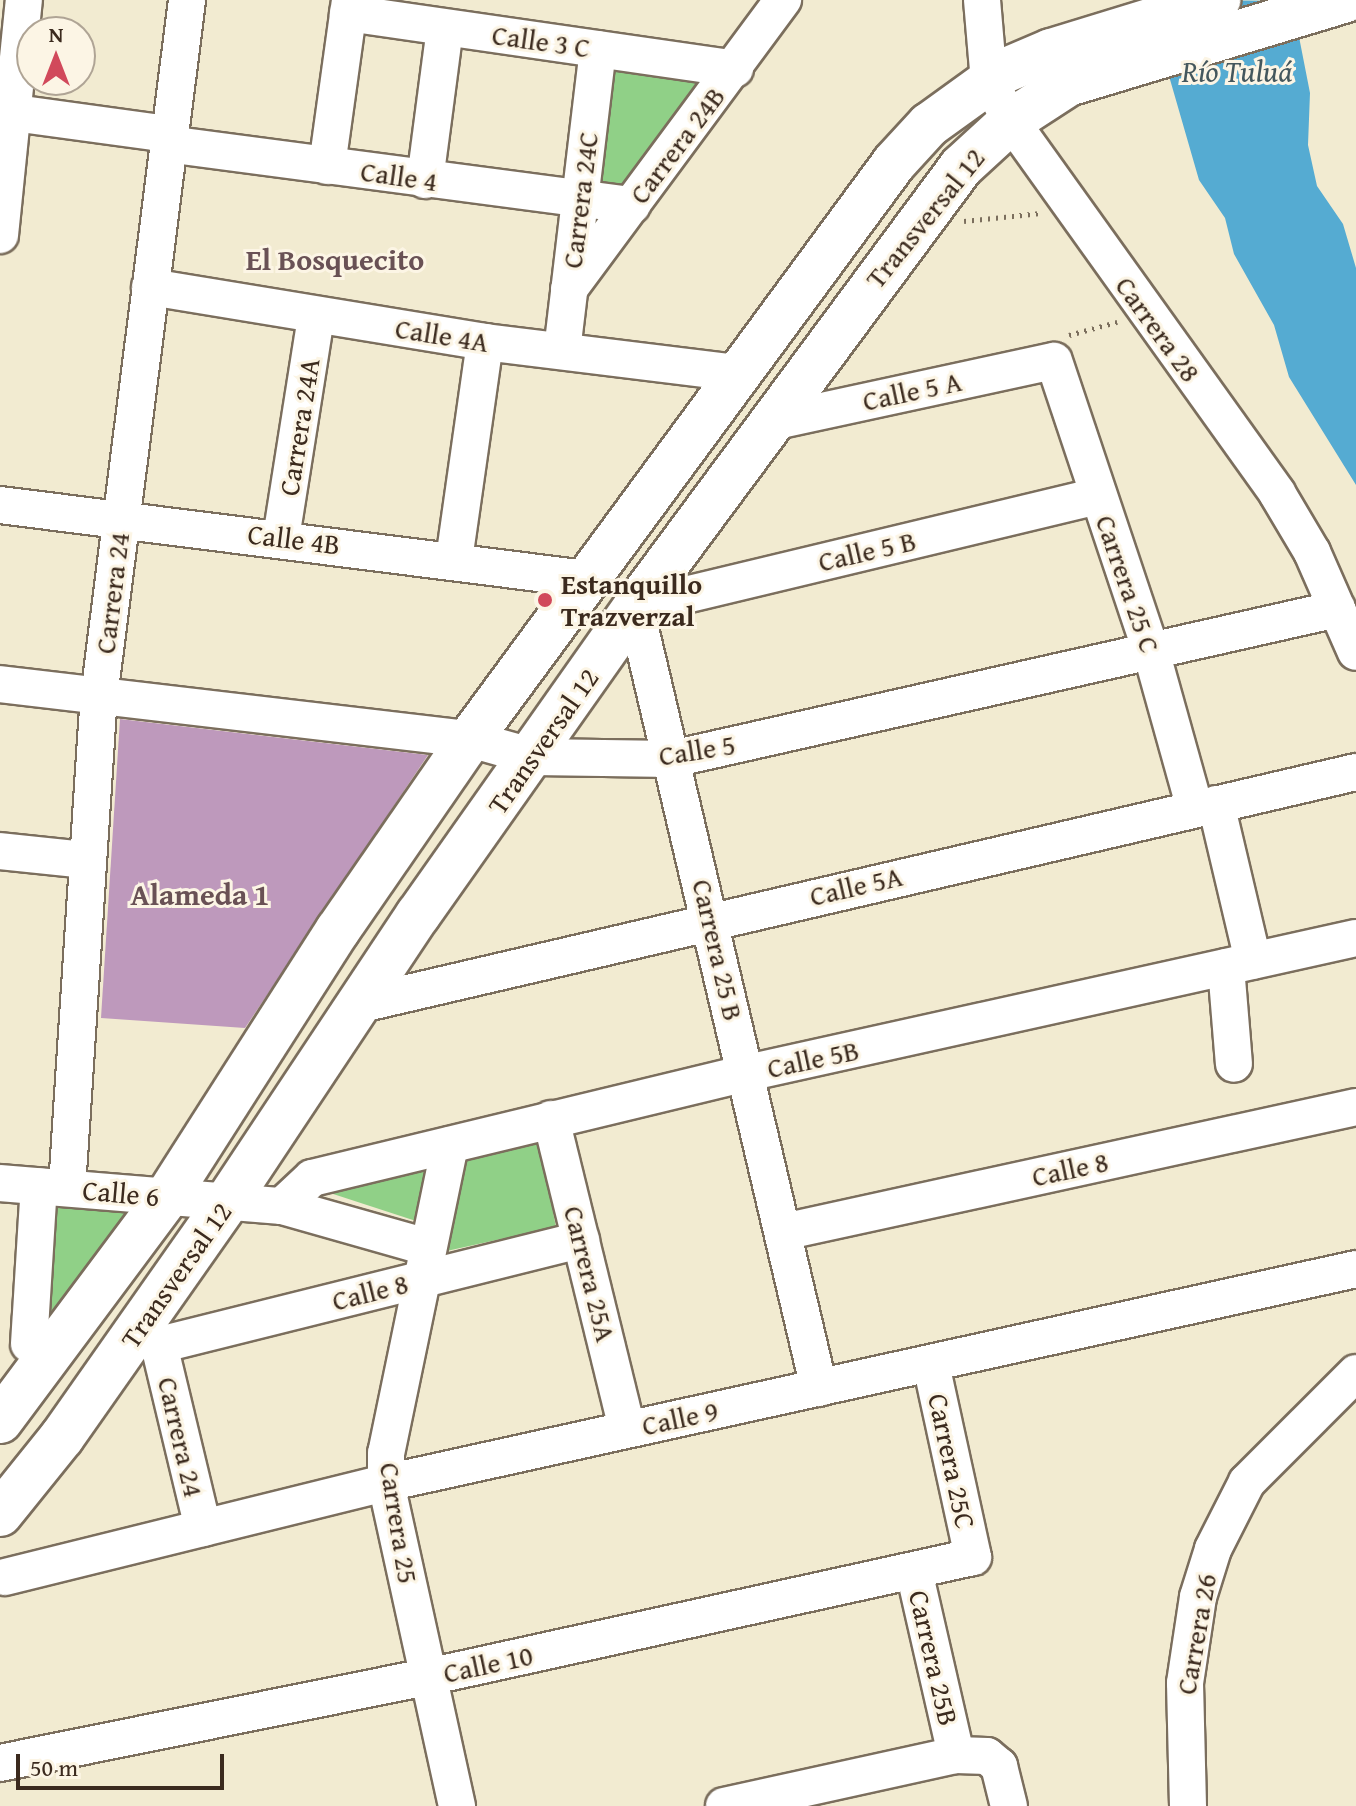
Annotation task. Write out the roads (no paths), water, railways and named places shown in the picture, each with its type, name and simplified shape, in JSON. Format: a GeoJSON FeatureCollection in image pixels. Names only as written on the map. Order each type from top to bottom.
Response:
{"type":"FeatureCollection","features":[{"type":"Feature","properties":{"kind":"main road","name":"Transversal 12"},"geometry":{"type":"LineString","coordinates":[[0,1514],[62,1437],[227,1202],[357,1005],[534,757],[635,607],[961,167],[1011,121],[1068,84],[1218,0]]}},
{"type":"Feature","properties":{"kind":"main road","name":"Transversal 12"},"geometry":{"type":"LineString","coordinates":[[0,1421],[29,1344],[167,1197],[338,930],[470,739],[736,373],[894,163],[929,125],[989,81],[1051,51],[1334,4]]}},
{"type":"Feature","properties":{"kind":"street"},"geometry":{"type":"LineString","coordinates":[[0,235],[7,112],[24,0]]}},
{"type":"Feature","properties":{"kind":"street","name":"Carrera 24"},"geometry":{"type":"LineString","coordinates":[[29,1344],[53,1187],[99,697],[187,0]]}},
{"type":"Feature","properties":{"kind":"street","name":"Carrera 24B"},"geometry":{"type":"LineString","coordinates":[[569,289],[735,69],[783,0]]}},
{"type":"Feature","properties":{"kind":"street","name":"Carrera 28"},"geometry":{"type":"LineString","coordinates":[[982,0],[989,81],[1011,121],[1146,314],[1277,493],[1356,652]]}},
{"type":"Feature","properties":{"kind":"street"},"geometry":{"type":"LineString","coordinates":[[327,166],[349,7]]}},
{"type":"Feature","properties":{"kind":"street","name":"Calle 3 C"},"geometry":{"type":"LineString","coordinates":[[349,7],[445,28],[735,69]]}},
{"type":"Feature","properties":{"kind":"street"},"geometry":{"type":"LineString","coordinates":[[425,180],[445,28]]}},
{"type":"Feature","properties":{"kind":"street","name":"Carrera 24C"},"geometry":{"type":"LineString","coordinates":[[562,351],[598,49]]}},
{"type":"Feature","properties":{"kind":"street","name":"Calle 4"},"geometry":{"type":"LineString","coordinates":[[7,112],[327,166],[632,205]]}},
{"type":"Feature","properties":{"kind":"street","name":"Calle 4A"},"geometry":{"type":"LineString","coordinates":[[150,287],[485,342],[736,373]]}},
{"type":"Feature","properties":{"kind":"street","name":"Carrera 24A"},"geometry":{"type":"LineString","coordinates":[[281,538],[316,316]]}},
{"type":"Feature","properties":{"kind":"street"},"geometry":{"type":"LineString","coordinates":[[454,560],[485,342]]}},
{"type":"Feature","properties":{"kind":"street","name":"Calle 5 A"},"geometry":{"type":"LineString","coordinates":[[771,422],[1047,362]]}},
{"type":"Feature","properties":{"kind":"street","name":"Carrera 25 C"},"geometry":{"type":"LineString","coordinates":[[1047,362],[1098,496],[1205,807],[1240,964],[1234,1064]]}},
{"type":"Feature","properties":{"kind":"street","name":"Calle 5 B"},"geometry":{"type":"LineString","coordinates":[[635,607],[1098,496]]}},
{"type":"Feature","properties":{"kind":"street","name":"Calle 4B"},"geometry":{"type":"LineString","coordinates":[[0,505],[122,517],[586,579]]}},
{"type":"Feature","properties":{"kind":"street","name":"Carrera 25 B"},"geometry":{"type":"LineString","coordinates":[[635,607],[712,919],[819,1388]]}},
{"type":"Feature","properties":{"kind":"street","name":"Calle 5"},"geometry":{"type":"LineString","coordinates":[[0,684],[470,739],[534,757],[672,759],[1337,609]]}},
{"type":"Feature","properties":{"kind":"street","name":"Calle 5A"},"geometry":{"type":"LineString","coordinates":[[357,1005],[712,919],[1356,772]]}},
{"type":"Feature","properties":{"kind":"street"},"geometry":{"type":"LineString","coordinates":[[0,851],[86,860]]}},
{"type":"Feature","properties":{"kind":"street","name":"Calle 5B"},"geometry":{"type":"LineString","coordinates":[[282,1206],[312,1178],[747,1073],[1356,938]]}},
{"type":"Feature","properties":{"kind":"street","name":"Calle 8"},"geometry":{"type":"LineString","coordinates":[[783,1232],[1356,1107]]}},
{"type":"Feature","properties":{"kind":"street","name":"Carrera 25A"},"geometry":{"type":"LineString","coordinates":[[551,1119],[627,1429]]}},
{"type":"Feature","properties":{"kind":"street","name":"Carrera 25"},"geometry":{"type":"LineString","coordinates":[[450,1145],[386,1453],[386,1483],[457,1806]]}},
{"type":"Feature","properties":{"kind":"street","name":"Calle 6"},"geometry":{"type":"LineString","coordinates":[[0,1183],[282,1206],[424,1263]]}},
{"type":"Feature","properties":{"kind":"street","name":"Calle 8"},"geometry":{"type":"LineString","coordinates":[[159,1345],[424,1263],[581,1240]]}},
{"type":"Feature","properties":{"kind":"street","name":"Calle 9"},"geometry":{"type":"LineString","coordinates":[[5,1577],[386,1483],[1356,1269]]}},
{"type":"Feature","properties":{"kind":"street","name":"Carrera 24"},"geometry":{"type":"LineString","coordinates":[[159,1345],[203,1528]]}},
{"type":"Feature","properties":{"kind":"street","name":"Carrera 25C"},"geometry":{"type":"LineString","coordinates":[[931,1365],[973,1557]]}},
{"type":"Feature","properties":{"kind":"street","name":"Carrera 26"},"geometry":{"type":"LineString","coordinates":[[1188,1806],[1185,1683],[1198,1597],[1213,1549],[1247,1482],[1356,1373]]}},
{"type":"Feature","properties":{"kind":"street","name":"Calle 10"},"geometry":{"type":"LineString","coordinates":[[0,1763],[428,1677],[973,1557]]}},
{"type":"Feature","properties":{"kind":"street","name":"Carrera 25B"},"geometry":{"type":"LineString","coordinates":[[914,1571],[956,1755],[987,1756],[999,1766],[1009,1806]]}},
{"type":"Feature","properties":{"kind":"street"},"geometry":{"type":"LineString","coordinates":[[724,1806],[956,1755]]}},
{"type":"Feature","properties":{"kind":"water","name":"Río Tuluá"},"geometry":{"type":"Polygon","coordinates":[[[1159,0],[1292,1],[1310,93],[1308,145],[1317,186],[1343,224],[1356,268],[1356,485],[1289,377],[1274,325],[1234,254],[1225,218],[1199,180],[1169,76],[1159,0]]]}},
{"type":"Feature","properties":{"kind":"place","name":"Estanquillo Trazverzal"},"geometry":{"type":"Point","coordinates":[545,600]}},
{"type":"Feature","properties":{"kind":"district","name":"El Bosquecito"},"geometry":{"type":"Point","coordinates":[335,259]}},
{"type":"Feature","properties":{"kind":"district","name":"Alameda 1"},"geometry":{"type":"Point","coordinates":[200,894]}}]}
